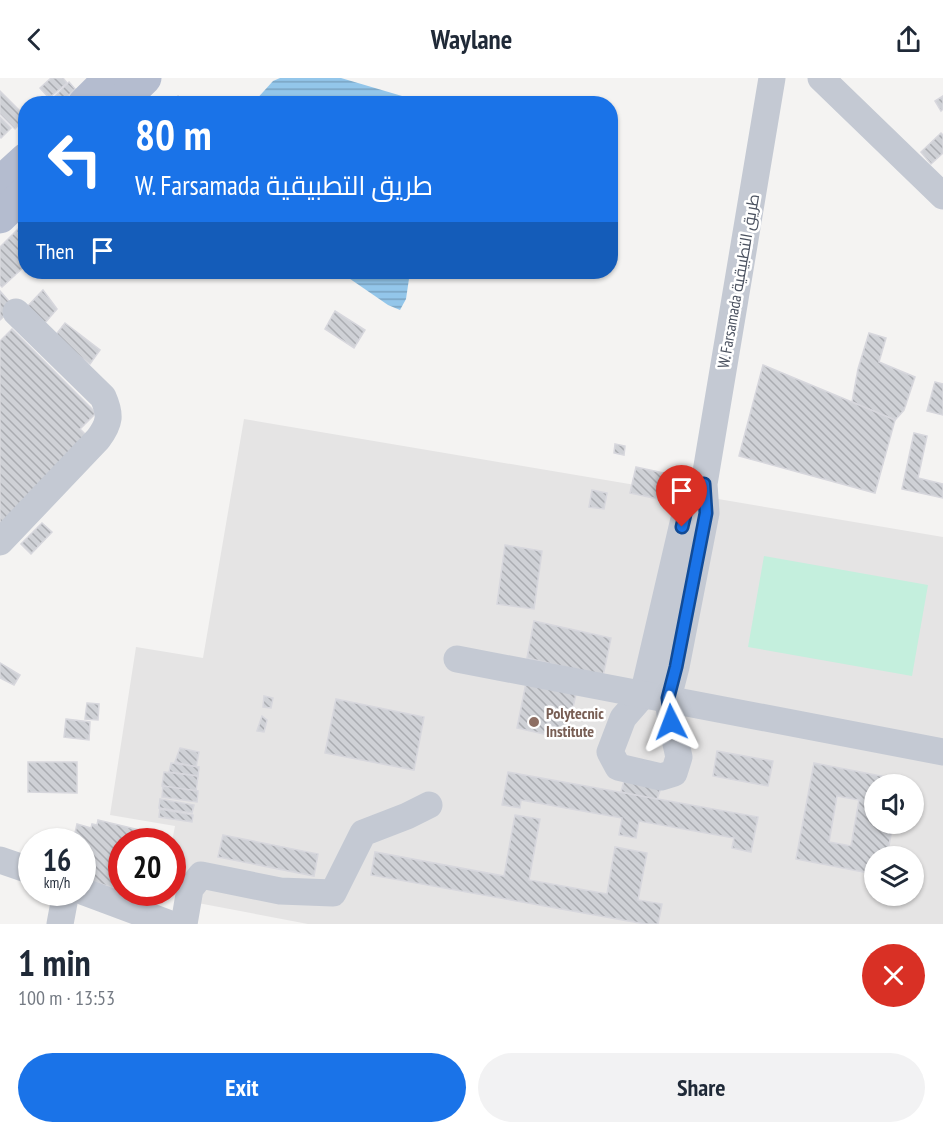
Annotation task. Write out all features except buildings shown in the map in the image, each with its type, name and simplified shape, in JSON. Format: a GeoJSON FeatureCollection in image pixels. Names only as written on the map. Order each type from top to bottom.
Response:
{"type":"FeatureCollection","features":[{"type":"Feature","properties":{"kind":"main road"},"geometry":{"type":"LineString","coordinates":[[102,96],[125,86]]}},
{"type":"Feature","properties":{"kind":"main road"},"geometry":{"type":"LineString","coordinates":[[0,183],[18,166]]}},
{"type":"Feature","properties":{"kind":"main road"},"geometry":{"type":"LineString","coordinates":[[0,217],[18,200]]}},
{"type":"Feature","properties":{"kind":"street"},"geometry":{"type":"LineString","coordinates":[[821,78],[943,196]]}},
{"type":"Feature","properties":{"kind":"street","name":"W. Farsamada طريق التطبيقية"},"geometry":{"type":"LineString","coordinates":[[656,697],[687,506],[704,484],[771,81]]}},
{"type":"Feature","properties":{"kind":"street"},"geometry":{"type":"LineString","coordinates":[[0,542],[98,439],[106,429],[109,412],[103,397],[16,312]]}},
{"type":"Feature","properties":{"kind":"street"},"geometry":{"type":"LineString","coordinates":[[458,659],[943,752]]}},
{"type":"Feature","properties":{"kind":"street"},"geometry":{"type":"LineString","coordinates":[[184,924],[190,889],[201,875],[280,891],[333,893],[363,833],[429,805]]}},
{"type":"Feature","properties":{"kind":"street"},"geometry":{"type":"LineString","coordinates":[[0,860],[18,866]]}},
{"type":"Feature","properties":{"kind":"street"},"geometry":{"type":"LineString","coordinates":[[96,896],[170,924]]}},
{"type":"Feature","properties":{"kind":"street"},"geometry":{"type":"LineString","coordinates":[[60,924],[63,906]]}},
{"type":"Feature","properties":{"kind":"shaded area","name":"Polytecnic Institute"},"geometry":{"type":"Polygon","coordinates":[[[244,419],[943,537],[943,924],[308,924],[186,901],[186,828],[175,828],[175,826],[110,815],[136,647],[203,658],[244,419]]]}},
{"type":"Feature","properties":{"kind":"green space"},"geometry":{"type":"Polygon","coordinates":[[[764,556],[928,585],[912,676],[748,647],[764,556]]]}},
{"type":"Feature","properties":{"kind":"water"},"geometry":{"type":"Polygon","coordinates":[[[280,78],[341,78],[402,96],[259,96],[273,81],[280,78]]]}},
{"type":"Feature","properties":{"kind":"water"},"geometry":{"type":"Polygon","coordinates":[[[350,279],[409,279],[406,299],[400,310],[388,305],[350,279]]]}},
{"type":"Feature","properties":{"kind":"place","name":"Polytecnic Institute"},"geometry":{"type":"Point","coordinates":[534,722]}},
{"type":"Feature","properties":{"kind":"route"},"geometry":{"type":"LineString","coordinates":[[671,722],[668,698],[706,513],[704,484],[687,506],[682,527]]}}]}
